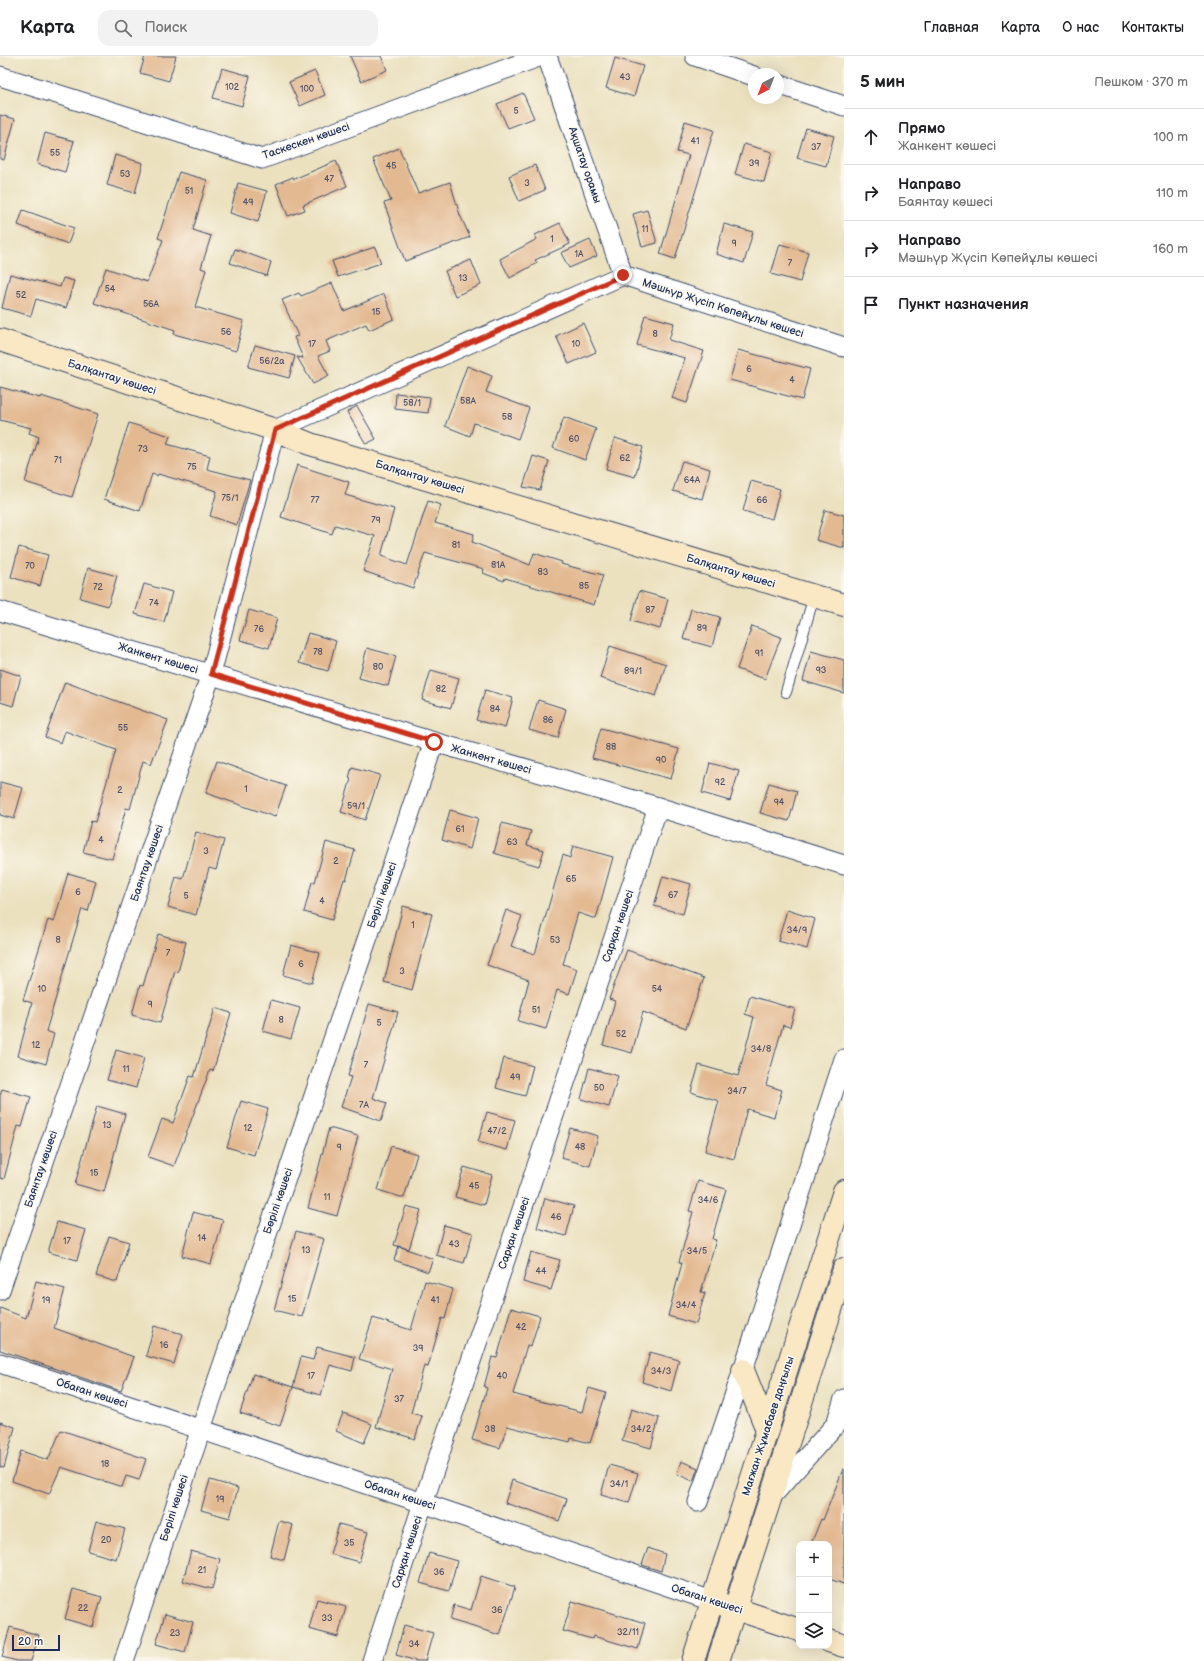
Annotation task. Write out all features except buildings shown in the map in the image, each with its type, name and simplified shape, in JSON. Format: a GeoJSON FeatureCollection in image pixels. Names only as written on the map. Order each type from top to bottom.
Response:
{"type":"FeatureCollection","features":[{"type":"Feature","properties":{"kind":"street","name":"Таскескен көшесі"},"geometry":{"type":"LineString","coordinates":[[0,76],[262,159],[541,56]]}},
{"type":"Feature","properties":{"kind":"street","name":"Ақшатау орамы"},"geometry":{"type":"LineString","coordinates":[[547,56],[623,275]]}},
{"type":"Feature","properties":{"kind":"street"},"geometry":{"type":"LineString","coordinates":[[695,56],[748,74]]}},
{"type":"Feature","properties":{"kind":"street"},"geometry":{"type":"LineString","coordinates":[[784,86],[844,106]]}},
{"type":"Feature","properties":{"kind":"street","name":"Мәшһүр Жүсіп Көпейұлы көшесі"},"geometry":{"type":"LineString","coordinates":[[623,275],[844,347]]}},
{"type":"Feature","properties":{"kind":"street"},"geometry":{"type":"LineString","coordinates":[[275,430],[623,275]]}},
{"type":"Feature","properties":{"kind":"street","name":"Балқантау көшесі"},"geometry":{"type":"LineString","coordinates":[[0,340],[275,430],[310,444],[844,605]]}},
{"type":"Feature","properties":{"kind":"street","name":"Баянтау көшесі"},"geometry":{"type":"LineString","coordinates":[[0,1290],[211,674],[275,430]]}},
{"type":"Feature","properties":{"kind":"street","name":"Жанкент көшесі"},"geometry":{"type":"LineString","coordinates":[[0,611],[434,742],[658,807],[844,865]]}},
{"type":"Feature","properties":{"kind":"street","name":"Бөрілі көшесі"},"geometry":{"type":"LineString","coordinates":[[124,1661],[200,1429],[434,742]]}},
{"type":"Feature","properties":{"kind":"street","name":"Сарқан көшесі"},"geometry":{"type":"LineString","coordinates":[[372,1661],[422,1502],[658,807]]}},
{"type":"Feature","properties":{"kind":"street"},"geometry":{"type":"LineString","coordinates":[[698,1502],[743,1370],[844,1059]]}},
{"type":"Feature","properties":{"kind":"street","name":"Мағжан Жұмабаев даңғылы"},"geometry":{"type":"LineString","coordinates":[[693,1661],[844,1191]]}},
{"type":"Feature","properties":{"kind":"street"},"geometry":{"type":"LineString","coordinates":[[718,1661],[844,1269]]}},
{"type":"Feature","properties":{"kind":"street","name":"Обаған көшесі"},"geometry":{"type":"LineString","coordinates":[[0,1363],[422,1502],[712,1602],[735,1608],[796,1629]]}},
{"type":"Feature","properties":{"kind":"street"},"geometry":{"type":"LineString","coordinates":[[743,1370],[767,1430]]}},
{"type":"Feature","properties":{"kind":"street"},"geometry":{"type":"LineString","coordinates":[[771,1497],[836,1424],[844,1399]]}},
{"type":"Feature","properties":{"kind":"street"},"geometry":{"type":"LineString","coordinates":[[832,1642],[844,1646]]}},
{"type":"Feature","properties":{"kind":"lane"},"geometry":{"type":"LineString","coordinates":[[786,692],[814,596]]}},
{"type":"Feature","properties":{"kind":"route"},"geometry":{"type":"LineString","coordinates":[[434,742],[211,674],[275,430],[623,275]]}}]}
